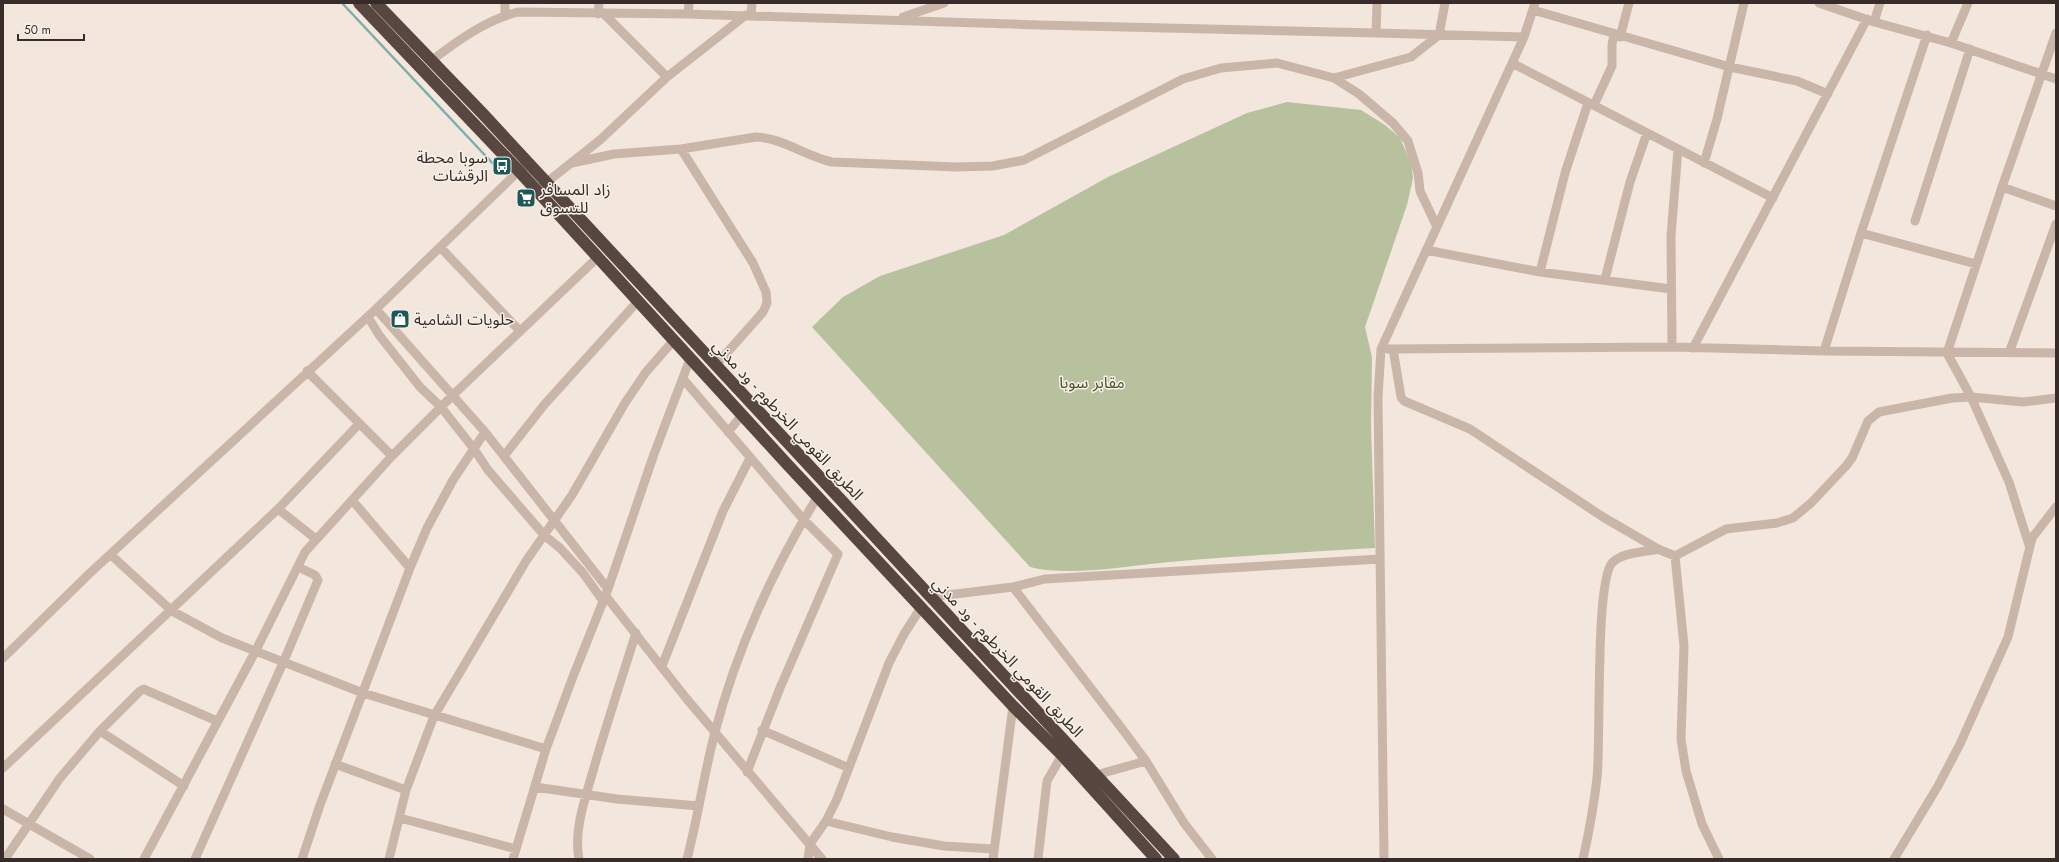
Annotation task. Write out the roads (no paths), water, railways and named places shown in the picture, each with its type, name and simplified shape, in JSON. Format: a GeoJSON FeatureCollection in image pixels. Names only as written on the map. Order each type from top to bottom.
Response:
{"type":"FeatureCollection","features":[{"type":"Feature","properties":{"kind":"highway"},"geometry":{"type":"LineString","coordinates":[[359,3],[518,170],[536,192],[690,359],[1014,706],[1062,755],[1156,859]]}},
{"type":"Feature","properties":{"kind":"highway","name":"الطريق القومي الخرطوم - ود مدني"},"geometry":{"type":"LineString","coordinates":[[376,3],[528,162],[1174,859]]}},
{"type":"Feature","properties":{"kind":"street"},"geometry":{"type":"LineString","coordinates":[[505,3],[505,15]]}},
{"type":"Feature","properties":{"kind":"street"},"geometry":{"type":"LineString","coordinates":[[599,3],[601,14],[667,77]]}},
{"type":"Feature","properties":{"kind":"street"},"geometry":{"type":"LineString","coordinates":[[688,14],[689,3]]}},
{"type":"Feature","properties":{"kind":"street"},"geometry":{"type":"LineString","coordinates":[[536,192],[545,182],[572,163],[600,140],[667,77],[748,15],[752,3]]}},
{"type":"Feature","properties":{"kind":"street"},"geometry":{"type":"LineString","coordinates":[[896,19],[944,3]]}},
{"type":"Feature","properties":{"kind":"street"},"geometry":{"type":"LineString","coordinates":[[1376,32],[1377,3]]}},
{"type":"Feature","properties":{"kind":"street"},"geometry":{"type":"LineString","coordinates":[[1334,78],[1411,57],[1439,35],[1445,3]]}},
{"type":"Feature","properties":{"kind":"street"},"geometry":{"type":"LineString","coordinates":[[1540,272],[1561,188],[1591,104],[1612,66],[1612,45],[1617,36],[1629,3]]}},
{"type":"Feature","properties":{"kind":"street"},"geometry":{"type":"LineString","coordinates":[[1704,163],[1730,67],[1744,3]]}},
{"type":"Feature","properties":{"kind":"street"},"geometry":{"type":"LineString","coordinates":[[1819,3],[1870,20],[1927,35],[2056,78]]}},
{"type":"Feature","properties":{"kind":"street"},"geometry":{"type":"LineString","coordinates":[[1693,348],[1828,94],[1880,3]]}},
{"type":"Feature","properties":{"kind":"street"},"geometry":{"type":"LineString","coordinates":[[1951,43],[1968,3]]}},
{"type":"Feature","properties":{"kind":"street"},"geometry":{"type":"LineString","coordinates":[[1384,859],[1378,397],[1381,349],[1524,37],[1534,7],[1617,36],[1730,67],[1786,78],[1828,94]]}},
{"type":"Feature","properties":{"kind":"street"},"geometry":{"type":"LineString","coordinates":[[431,61],[471,34],[505,15],[518,12],[536,11],[601,14],[748,15],[1039,25],[1376,32],[1524,37]]}},
{"type":"Feature","properties":{"kind":"street"},"geometry":{"type":"LineString","coordinates":[[2029,546],[2009,482],[1971,397],[1947,353],[2002,187],[2056,33]]}},
{"type":"Feature","properties":{"kind":"street"},"geometry":{"type":"LineString","coordinates":[[1824,351],[1861,233],[1927,35]]}},
{"type":"Feature","properties":{"kind":"street"},"geometry":{"type":"LineString","coordinates":[[1915,222],[1970,49]]}},
{"type":"Feature","properties":{"kind":"street"},"geometry":{"type":"LineString","coordinates":[[572,163],[614,154],[681,149],[745,138],[767,137],[781,141],[820,159],[832,162],[957,167],[993,166],[1024,160],[1183,79],[1221,68],[1277,63],[1334,78],[1359,94],[1393,123],[1408,141],[1418,173],[1420,191],[1436,227]]}},
{"type":"Feature","properties":{"kind":"street"},"geometry":{"type":"LineString","coordinates":[[1512,63],[1773,198]]}},
{"type":"Feature","properties":{"kind":"street"},"geometry":{"type":"LineString","coordinates":[[1605,280],[1630,182],[1647,133]]}},
{"type":"Feature","properties":{"kind":"street"},"geometry":{"type":"LineString","coordinates":[[681,149],[743,245],[766,292],[767,302],[763,312],[716,366]]}},
{"type":"Feature","properties":{"kind":"street"},"geometry":{"type":"LineString","coordinates":[[1672,347],[1671,236],[1678,149]]}},
{"type":"Feature","properties":{"kind":"street"},"geometry":{"type":"LineString","coordinates":[[3,658],[307,371],[368,317],[518,170],[528,162]]}},
{"type":"Feature","properties":{"kind":"street"},"geometry":{"type":"LineString","coordinates":[[2002,187],[2056,206]]}},
{"type":"Feature","properties":{"kind":"street"},"geometry":{"type":"LineString","coordinates":[[2009,353],[2056,224]]}},
{"type":"Feature","properties":{"kind":"street"},"geometry":{"type":"LineString","coordinates":[[1861,233],[1976,264]]}},
{"type":"Feature","properties":{"kind":"street"},"geometry":{"type":"LineString","coordinates":[[440,247],[520,331]]}},
{"type":"Feature","properties":{"kind":"street"},"geometry":{"type":"LineString","coordinates":[[1426,250],[1540,272],[1671,289]]}},
{"type":"Feature","properties":{"kind":"street"},"geometry":{"type":"LineString","coordinates":[[144,859],[255,652],[305,552],[392,456],[453,395],[597,258]]}},
{"type":"Feature","properties":{"kind":"street"},"geometry":{"type":"LineString","coordinates":[[504,456],[549,399],[638,301]]}},
{"type":"Feature","properties":{"kind":"street"},"geometry":{"type":"LineString","coordinates":[[376,309],[453,395],[504,456],[554,521],[605,595],[747,772],[822,859]]}},
{"type":"Feature","properties":{"kind":"street"},"geometry":{"type":"LineString","coordinates":[[368,317],[379,335],[420,387],[440,408],[474,449],[488,470],[544,535],[560,548],[605,595]]}},
{"type":"Feature","properties":{"kind":"street"},"geometry":{"type":"LineString","coordinates":[[389,859],[406,790],[434,716],[518,574],[572,495],[625,403],[646,372],[674,340]]}},
{"type":"Feature","properties":{"kind":"street"},"geometry":{"type":"LineString","coordinates":[[1381,349],[1672,347],[1947,353],[2056,353]]}},
{"type":"Feature","properties":{"kind":"street"},"geometry":{"type":"LineString","coordinates":[[1393,349],[1401,398],[1404,401],[1470,429],[1603,517],[1658,549],[1675,556]]}},
{"type":"Feature","properties":{"kind":"street"},"geometry":{"type":"LineString","coordinates":[[513,859],[546,749],[605,595],[654,454],[684,380],[690,359]]}},
{"type":"Feature","properties":{"kind":"street"},"geometry":{"type":"LineString","coordinates":[[307,371],[392,456]]}},
{"type":"Feature","properties":{"kind":"street"},"geometry":{"type":"LineString","coordinates":[[684,380],[803,519],[838,554],[762,730],[747,772]]}},
{"type":"Feature","properties":{"kind":"street"},"geometry":{"type":"LineString","coordinates":[[1675,556],[1726,529],[1778,523],[1799,514],[1846,466],[1856,450],[1868,421],[1879,412],[1930,401],[1971,397],[2023,402],[2056,398]]}},
{"type":"Feature","properties":{"kind":"street"},"geometry":{"type":"LineString","coordinates":[[728,432],[742,415]]}},
{"type":"Feature","properties":{"kind":"street"},"geometry":{"type":"LineString","coordinates":[[3,768],[172,611],[278,509],[359,424]]}},
{"type":"Feature","properties":{"kind":"street"},"geometry":{"type":"LineString","coordinates":[[302,859],[410,568],[427,528],[454,480],[484,432]]}},
{"type":"Feature","properties":{"kind":"street"},"geometry":{"type":"LineString","coordinates":[[662,666],[723,511],[750,458]]}},
{"type":"Feature","properties":{"kind":"street"},"geometry":{"type":"LineString","coordinates":[[687,859],[723,702],[747,637],[766,595],[803,519],[818,496]]}},
{"type":"Feature","properties":{"kind":"street"},"geometry":{"type":"LineString","coordinates":[[352,500],[410,568]]}},
{"type":"Feature","properties":{"kind":"street"},"geometry":{"type":"LineString","coordinates":[[1894,859],[1938,786],[1960,744],[2008,637],[2029,546],[2037,530],[2056,507]]}},
{"type":"Feature","properties":{"kind":"street"},"geometry":{"type":"LineString","coordinates":[[278,509],[316,539]]}},
{"type":"Feature","properties":{"kind":"street"},"geometry":{"type":"LineString","coordinates":[[1583,859],[1597,778],[1601,620],[1607,574],[1612,564],[1618,559],[1658,549]]}},
{"type":"Feature","properties":{"kind":"street"},"geometry":{"type":"LineString","coordinates":[[111,555],[172,611],[222,638],[363,693],[434,716],[546,749]]}},
{"type":"Feature","properties":{"kind":"street"},"geometry":{"type":"LineString","coordinates":[[1675,556],[1684,646],[1681,739],[1686,771],[1700,818],[1719,859]]}},
{"type":"Feature","properties":{"kind":"street"},"geometry":{"type":"LineString","coordinates":[[931,597],[1014,587],[1045,579],[1380,559]]}},
{"type":"Feature","properties":{"kind":"street"},"geometry":{"type":"LineString","coordinates":[[195,859],[283,663],[318,580],[315,574],[298,568]]}},
{"type":"Feature","properties":{"kind":"street"},"geometry":{"type":"LineString","coordinates":[[1014,587],[1146,761],[1184,823],[1212,859]]}},
{"type":"Feature","properties":{"kind":"street"},"geometry":{"type":"LineString","coordinates":[[808,859],[810,844],[826,821],[849,768],[889,663],[922,606]]}},
{"type":"Feature","properties":{"kind":"street"},"geometry":{"type":"LineString","coordinates":[[579,859],[577,848],[586,795],[636,633]]}},
{"type":"Feature","properties":{"kind":"street"},"geometry":{"type":"LineString","coordinates":[[5,859],[60,778],[100,731],[144,689],[217,721]]}},
{"type":"Feature","properties":{"kind":"street"},"geometry":{"type":"LineString","coordinates":[[993,859],[993,849],[1014,706]]}},
{"type":"Feature","properties":{"kind":"street"},"geometry":{"type":"LineString","coordinates":[[762,730],[849,768]]}},
{"type":"Feature","properties":{"kind":"street"},"geometry":{"type":"LineString","coordinates":[[100,731],[184,786]]}},
{"type":"Feature","properties":{"kind":"street"},"geometry":{"type":"LineString","coordinates":[[1038,859],[1046,781],[1062,755]]}},
{"type":"Feature","properties":{"kind":"street"},"geometry":{"type":"LineString","coordinates":[[1096,775],[1146,761]]}},
{"type":"Feature","properties":{"kind":"street"},"geometry":{"type":"LineString","coordinates":[[336,764],[406,790]]}},
{"type":"Feature","properties":{"kind":"street"},"geometry":{"type":"LineString","coordinates":[[535,787],[617,799],[699,806]]}},
{"type":"Feature","properties":{"kind":"street"},"geometry":{"type":"LineString","coordinates":[[3,809],[90,859]]}},
{"type":"Feature","properties":{"kind":"street"},"geometry":{"type":"LineString","coordinates":[[400,818],[516,849]]}},
{"type":"Feature","properties":{"kind":"street"},"geometry":{"type":"LineString","coordinates":[[826,821],[892,837],[944,846],[993,849]]}},
{"type":"Feature","properties":{"kind":"waterway"},"geometry":{"type":"LineString","coordinates":[[342,3],[497,168]]}},
{"type":"Feature","properties":{"kind":"place","name":"سوبا محطة الرقشات"},"geometry":{"type":"Point","coordinates":[502,166]}},
{"type":"Feature","properties":{"kind":"place","name":"زاد المسافر للتسوق"},"geometry":{"type":"Point","coordinates":[526,198]}},
{"type":"Feature","properties":{"kind":"place","name":"حلويات الشامية"},"geometry":{"type":"Point","coordinates":[400,319]}},
{"type":"Feature","properties":{"kind":"park label","name":"مقابر سوبا"},"geometry":{"type":"Point","coordinates":[1092,382]}}]}
